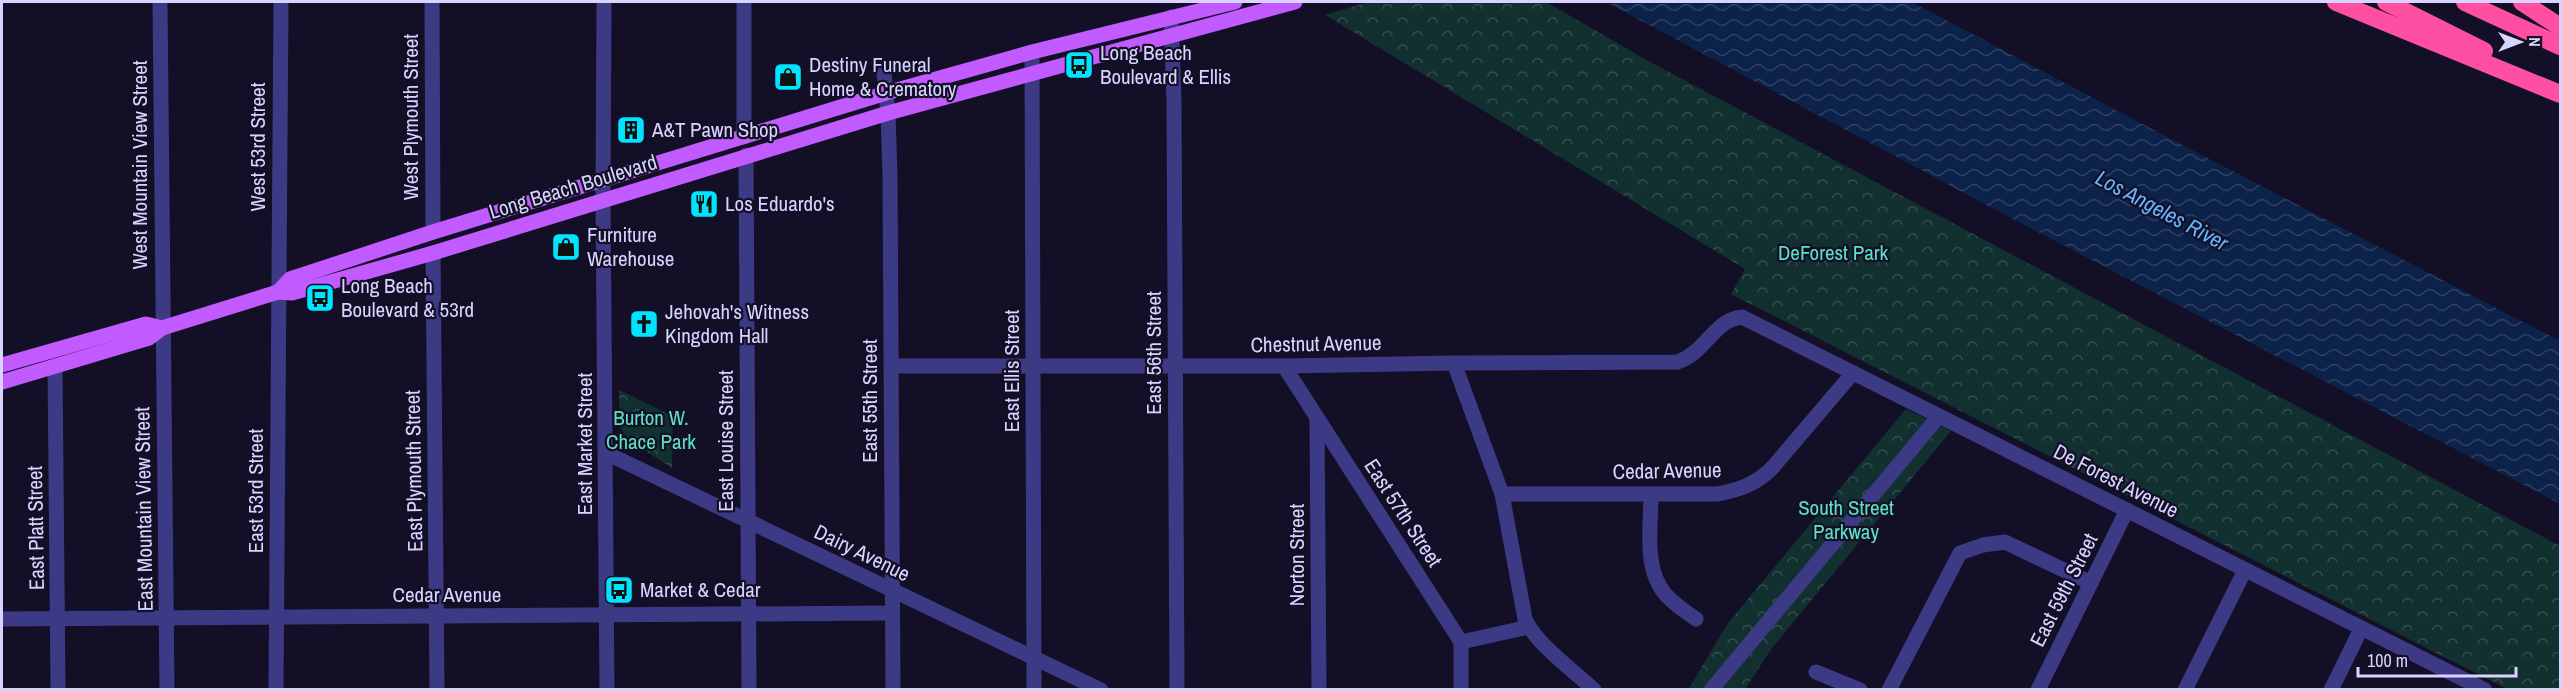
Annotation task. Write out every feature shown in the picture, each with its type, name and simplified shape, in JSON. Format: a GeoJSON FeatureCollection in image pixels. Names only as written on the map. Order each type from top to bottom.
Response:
{"type":"FeatureCollection","features":[{"type":"Feature","properties":{"kind":"highway"},"geometry":{"type":"LineString","coordinates":[[2336,2],[2560,94]]}},
{"type":"Feature","properties":{"kind":"highway"},"geometry":{"type":"LineString","coordinates":[[2386,2],[2560,89]]}},
{"type":"Feature","properties":{"kind":"highway"},"geometry":{"type":"LineString","coordinates":[[2465,2],[2560,46]]}},
{"type":"Feature","properties":{"kind":"highway"},"geometry":{"type":"LineString","coordinates":[[2522,2],[2560,27]]}},
{"type":"Feature","properties":{"kind":"main road","name":"Long Beach Boulevard"},"geometry":{"type":"LineString","coordinates":[[278,292],[290,279],[433,232],[886,93],[1032,52],[1235,2]]}},
{"type":"Feature","properties":{"kind":"main road","name":"Long Beach Boulevard"},"geometry":{"type":"LineString","coordinates":[[2,382],[149,338],[162,328],[278,292],[292,293],[433,253],[888,113],[1173,33],[1295,2]]}},
{"type":"Feature","properties":{"kind":"main road","name":"Long Beach Boulevard"},"geometry":{"type":"LineString","coordinates":[[2,365],[146,324],[162,328]]}},
{"type":"Feature","properties":{"kind":"street","name":"West Mountain View Street"},"geometry":{"type":"LineString","coordinates":[[160,2],[162,328]]}},
{"type":"Feature","properties":{"kind":"street","name":"West 53rd Street"},"geometry":{"type":"LineString","coordinates":[[278,292],[280,2]]}},
{"type":"Feature","properties":{"kind":"street","name":"West Plymouth Street"},"geometry":{"type":"LineString","coordinates":[[432,2],[433,232]]}},
{"type":"Feature","properties":{"kind":"street","name":"East Market Street"},"geometry":{"type":"LineString","coordinates":[[603,2],[607,690]]}},
{"type":"Feature","properties":{"kind":"street"},"geometry":{"type":"LineString","coordinates":[[744,2],[744,137]]}},
{"type":"Feature","properties":{"kind":"street","name":"East 56th Street"},"geometry":{"type":"LineString","coordinates":[[1171,17],[1173,33],[1177,690]]}},
{"type":"Feature","properties":{"kind":"street","name":"East Ellis Street"},"geometry":{"type":"LineString","coordinates":[[1032,52],[1034,690]]}},
{"type":"Feature","properties":{"kind":"street","name":"East 55th Street"},"geometry":{"type":"LineString","coordinates":[[884,73],[888,113],[892,690]]}},
{"type":"Feature","properties":{"kind":"street","name":"East Louise Street"},"geometry":{"type":"LineString","coordinates":[[746,155],[749,690]]}},
{"type":"Feature","properties":{"kind":"street","name":"East Plymouth Street"},"geometry":{"type":"LineString","coordinates":[[433,253],[437,690]]}},
{"type":"Feature","properties":{"kind":"street","name":"East 53rd Street"},"geometry":{"type":"LineString","coordinates":[[276,690],[278,292]]}},
{"type":"Feature","properties":{"kind":"street","name":"De Forest Avenue"},"geometry":{"type":"LineString","coordinates":[[1727,322],[1742,317],[2485,690]]}},
{"type":"Feature","properties":{"kind":"street","name":"Chestnut Avenue"},"geometry":{"type":"LineString","coordinates":[[891,366],[1284,366],[1677,362],[1697,353],[1714,332],[1727,322]]}},
{"type":"Feature","properties":{"kind":"street","name":"East Mountain View Street"},"geometry":{"type":"LineString","coordinates":[[162,328],[167,690]]}},
{"type":"Feature","properties":{"kind":"street"},"geometry":{"type":"LineString","coordinates":[[1454,363],[1502,494],[1522,605],[1529,627],[1594,690]]}},
{"type":"Feature","properties":{"kind":"street","name":"East Platt Street"},"geometry":{"type":"LineString","coordinates":[[55,366],[58,690]]}},
{"type":"Feature","properties":{"kind":"street","name":"East 57th Street"},"geometry":{"type":"LineString","coordinates":[[1284,366],[1461,642]]}},
{"type":"Feature","properties":{"kind":"street","name":"Cedar Avenue"},"geometry":{"type":"LineString","coordinates":[[1502,494],[1717,494],[1744,488],[1773,467],[1853,373]]}},
{"type":"Feature","properties":{"kind":"street"},"geometry":{"type":"LineString","coordinates":[[1711,690],[1939,416]]}},
{"type":"Feature","properties":{"kind":"street","name":"Norton Street"},"geometry":{"type":"LineString","coordinates":[[1317,419],[1318,690]]}},
{"type":"Feature","properties":{"kind":"street","name":"Dairy Avenue"},"geometry":{"type":"LineString","coordinates":[[606,453],[1101,690]]}},
{"type":"Feature","properties":{"kind":"street"},"geometry":{"type":"LineString","coordinates":[[1651,494],[1653,572],[1665,593],[1696,620]]}},
{"type":"Feature","properties":{"kind":"street","name":"East 59th Street"},"geometry":{"type":"LineString","coordinates":[[2038,690],[2127,510]]}},
{"type":"Feature","properties":{"kind":"street"},"geometry":{"type":"LineString","coordinates":[[1888,690],[1960,553],[1983,545],[2005,542],[2091,584]]}},
{"type":"Feature","properties":{"kind":"street"},"geometry":{"type":"LineString","coordinates":[[2185,690],[2245,570]]}},
{"type":"Feature","properties":{"kind":"street","name":"Cedar Avenue"},"geometry":{"type":"LineString","coordinates":[[2,619],[892,613]]}},
{"type":"Feature","properties":{"kind":"street"},"geometry":{"type":"LineString","coordinates":[[1461,690],[1461,642],[1529,627]]}},
{"type":"Feature","properties":{"kind":"street"},"geometry":{"type":"LineString","coordinates":[[2331,690],[2361,629]]}},
{"type":"Feature","properties":{"kind":"street"},"geometry":{"type":"LineString","coordinates":[[1816,672],[1860,690]]}},
{"type":"Feature","properties":{"kind":"green space","name":"DeForest Park"},"geometry":{"type":"Polygon","coordinates":[[[1368,2],[1546,2],[1652,63],[2560,546],[2560,689],[2507,689],[1731,294],[1745,269],[1325,15],[1368,2]]]}},
{"type":"Feature","properties":{"kind":"green space","name":"Burton W. Chace Park"},"geometry":{"type":"Polygon","coordinates":[[[619,390],[673,416],[672,468],[627,439],[619,424],[619,390]]]}},
{"type":"Feature","properties":{"kind":"green space","name":"South Street Parkway"},"geometry":{"type":"Polygon","coordinates":[[[1906,409],[1951,431],[1772,648],[1745,689],[1688,690],[1728,623],[1906,409]]]}},
{"type":"Feature","properties":{"kind":"water","name":"Los Angeles River"},"geometry":{"type":"Polygon","coordinates":[[[1606,2],[1912,2],[2560,341],[2560,504],[2011,218],[1606,2]]]}},
{"type":"Feature","properties":{"kind":"place","name":"Long Beach Boulevard & Ellis"},"geometry":{"type":"Point","coordinates":[1079,65]}},
{"type":"Feature","properties":{"kind":"place","name":"Destiny Funeral Home & Crematory"},"geometry":{"type":"Point","coordinates":[788,77]}},
{"type":"Feature","properties":{"kind":"place","name":"A&T Pawn Shop"},"geometry":{"type":"Point","coordinates":[631,130]}},
{"type":"Feature","properties":{"kind":"place","name":"Los Eduardo's"},"geometry":{"type":"Point","coordinates":[704,204]}},
{"type":"Feature","properties":{"kind":"place","name":"Furniture Warehouse"},"geometry":{"type":"Point","coordinates":[566,247]}},
{"type":"Feature","properties":{"kind":"place","name":"Long Beach Boulevard & 53rd"},"geometry":{"type":"Point","coordinates":[320,298]}},
{"type":"Feature","properties":{"kind":"place","name":"Jehovah's Witness Kingdom Hall"},"geometry":{"type":"Point","coordinates":[644,324]}},
{"type":"Feature","properties":{"kind":"place","name":"Market & Cedar"},"geometry":{"type":"Point","coordinates":[619,590]}}]}
